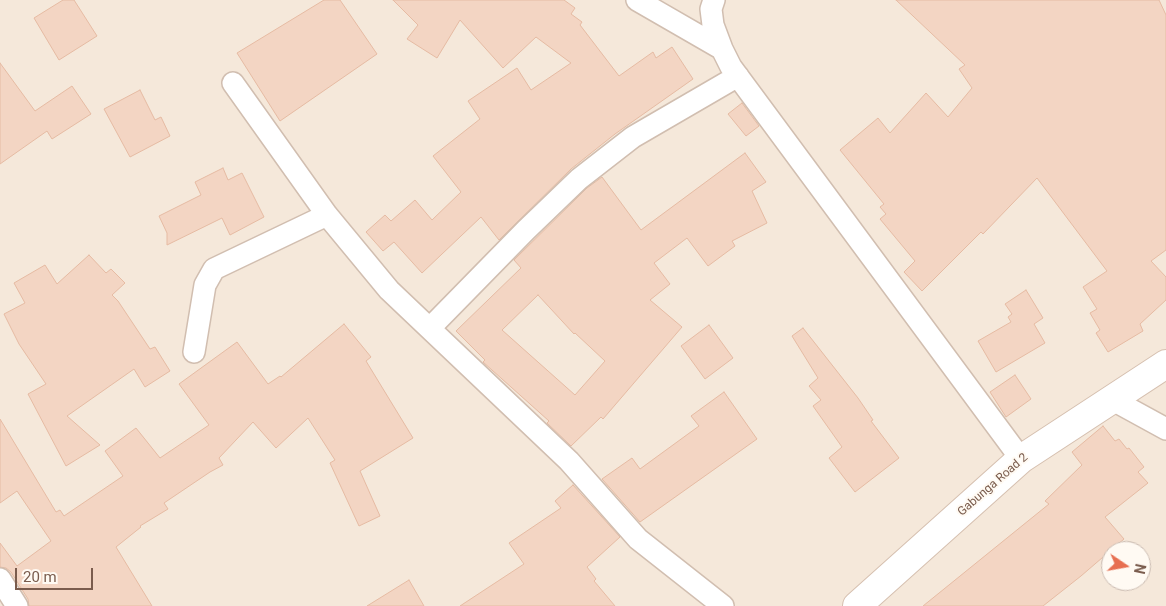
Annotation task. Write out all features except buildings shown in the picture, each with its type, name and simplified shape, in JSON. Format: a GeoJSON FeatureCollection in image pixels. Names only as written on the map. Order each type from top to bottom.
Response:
{"type":"FeatureCollection","features":[{"type":"Feature","properties":{"kind":"street"},"geometry":{"type":"LineString","coordinates":[[637,0],[722,49]]}},
{"type":"Feature","properties":{"kind":"street"},"geometry":{"type":"LineString","coordinates":[[714,0],[711,9],[713,25],[722,49],[738,76],[1021,459]]}},
{"type":"Feature","properties":{"kind":"street"},"geometry":{"type":"LineString","coordinates":[[430,328],[579,179],[633,137],[738,76]]}},
{"type":"Feature","properties":{"kind":"street"},"geometry":{"type":"LineString","coordinates":[[233,83],[327,215],[390,290],[568,461],[638,539],[723,606]]}},
{"type":"Feature","properties":{"kind":"street"},"geometry":{"type":"LineString","coordinates":[[194,352],[205,285],[214,269],[327,215]]}},
{"type":"Feature","properties":{"kind":"street","name":"Gabunga Road 2"},"geometry":{"type":"LineString","coordinates":[[858,606],[1021,459],[1166,364]]}},
{"type":"Feature","properties":{"kind":"street"},"geometry":{"type":"LineString","coordinates":[[1113,400],[1166,429]]}},
{"type":"Feature","properties":{"kind":"street"},"geometry":{"type":"LineString","coordinates":[[0,579],[17,606]]}},
{"type":"Feature","properties":{"kind":"shaded area"},"geometry":{"type":"Polygon","coordinates":[[[0,0],[1166,0],[1166,606],[0,606],[0,0]]]}}]}
